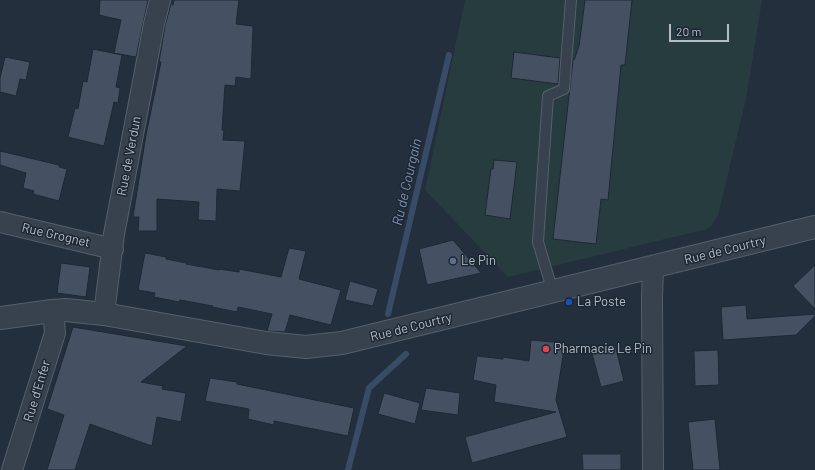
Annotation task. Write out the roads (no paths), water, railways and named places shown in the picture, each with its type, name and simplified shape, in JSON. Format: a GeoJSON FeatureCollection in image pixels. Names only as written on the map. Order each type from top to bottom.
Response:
{"type":"FeatureCollection","features":[{"type":"Feature","properties":{"kind":"street","name":"Rue de Verdun"},"geometry":{"type":"LineString","coordinates":[[104,314],[114,234],[152,32],[160,0]]}},
{"type":"Feature","properties":{"kind":"street","name":"Rue Grognet"},"geometry":{"type":"LineString","coordinates":[[0,222],[113,249]]}},
{"type":"Feature","properties":{"kind":"street","name":"Rue de Courtry"},"geometry":{"type":"LineString","coordinates":[[0,318],[52,310],[66,310],[104,314],[266,343],[306,347],[342,344],[815,227]]}},
{"type":"Feature","properties":{"kind":"street"},"geometry":{"type":"LineString","coordinates":[[653,268],[653,470]]}},
{"type":"Feature","properties":{"kind":"street","name":"Rue d'Enfer"},"geometry":{"type":"LineString","coordinates":[[12,470],[55,333],[52,310]]}},
{"type":"Feature","properties":{"kind":"lane"},"geometry":{"type":"LineString","coordinates":[[553,292],[538,242],[548,96],[564,89],[571,0]]}},
{"type":"Feature","properties":{"kind":"waterway","name":"Ru de Courgain"},"geometry":{"type":"LineString","coordinates":[[388,314],[449,55]]}},
{"type":"Feature","properties":{"kind":"waterway","name":"Ru de Courgain"},"geometry":{"type":"LineString","coordinates":[[348,470],[369,388],[406,354]]}},
{"type":"Feature","properties":{"kind":"place","name":"Le Pin"},"geometry":{"type":"Point","coordinates":[453,261]}},
{"type":"Feature","properties":{"kind":"place","name":"La Poste"},"geometry":{"type":"Point","coordinates":[569,302]}},
{"type":"Feature","properties":{"kind":"place","name":"Pharmacie Le Pin"},"geometry":{"type":"Point","coordinates":[546,349]}}]}
